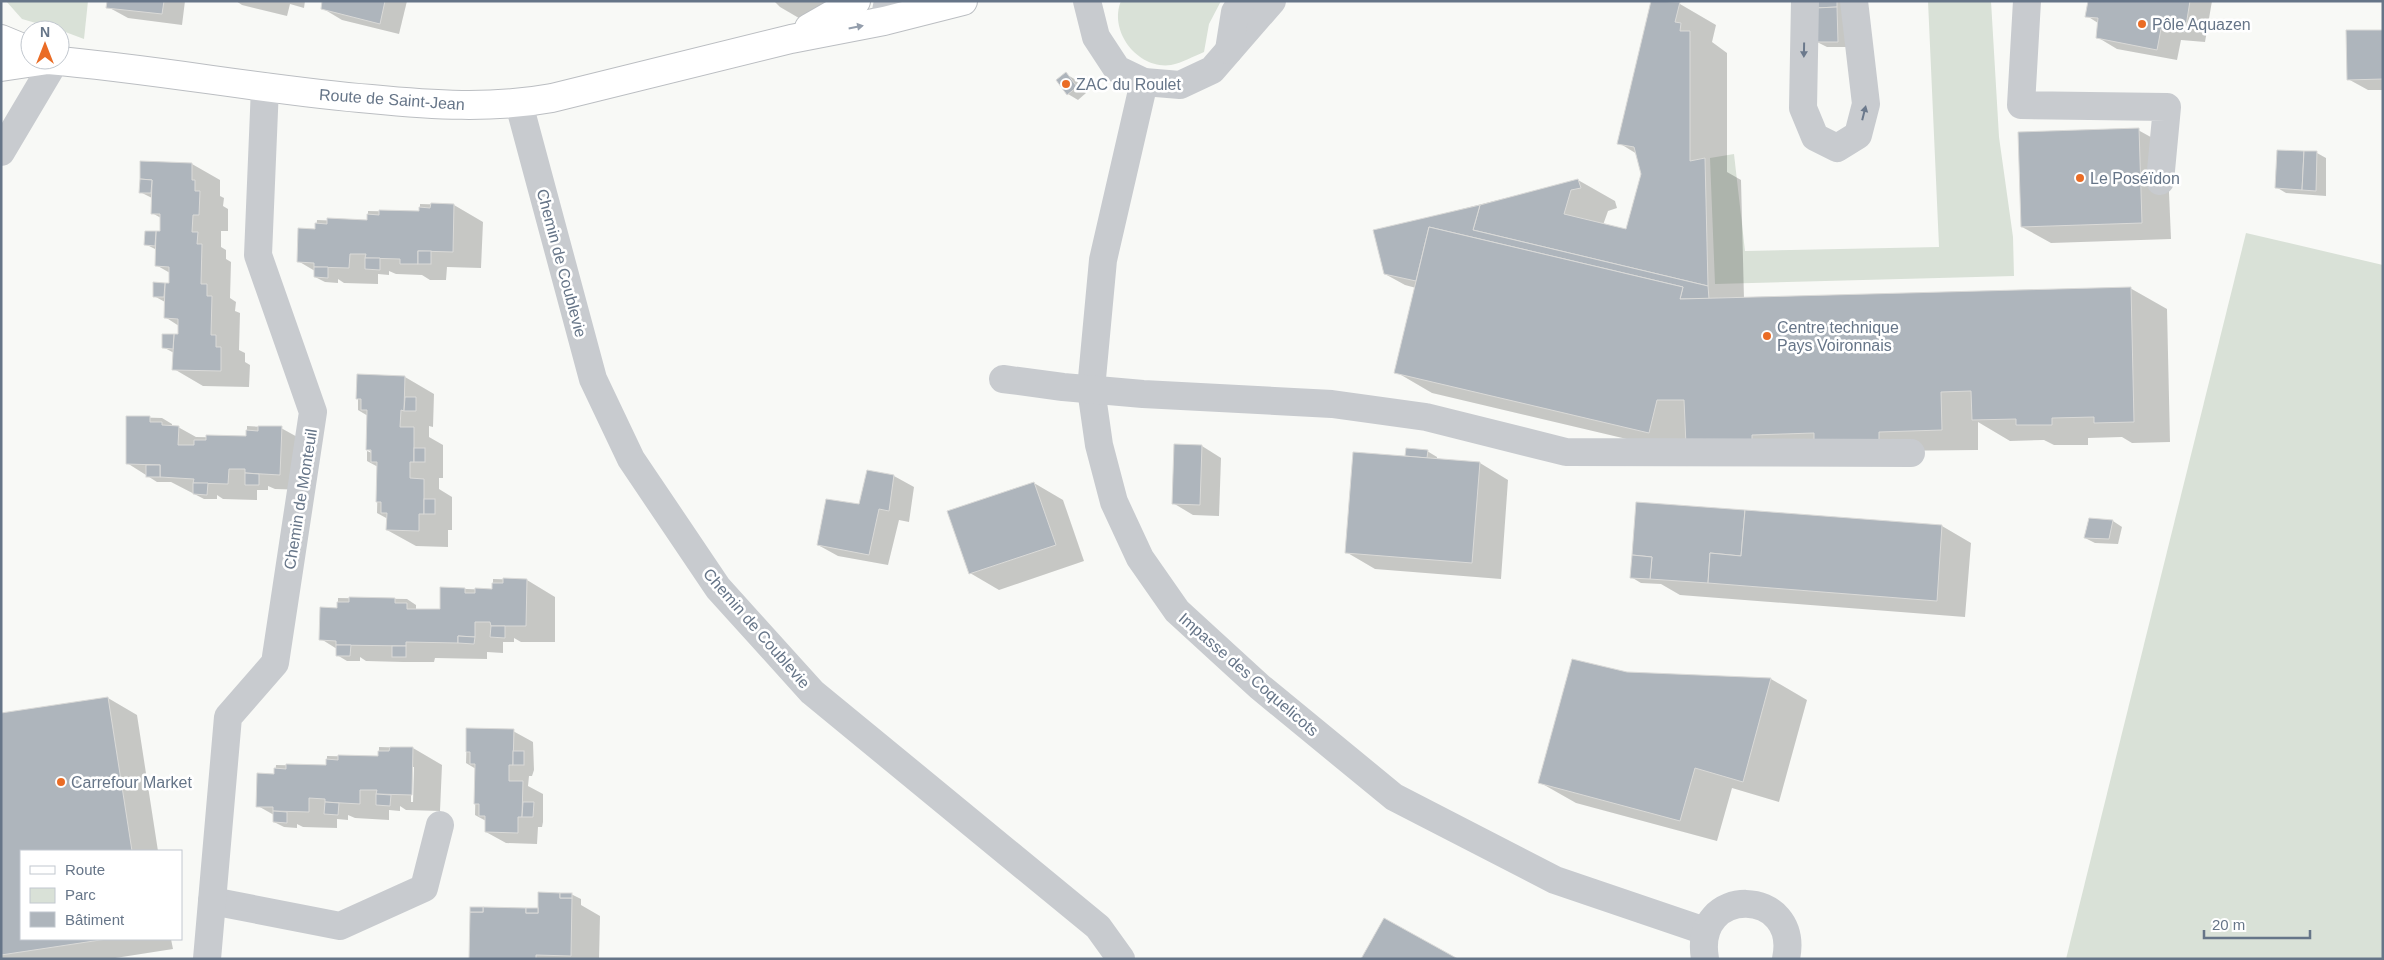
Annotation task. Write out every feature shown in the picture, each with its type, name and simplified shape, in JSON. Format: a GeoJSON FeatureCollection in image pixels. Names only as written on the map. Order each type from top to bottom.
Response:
{"type":"FeatureCollection","features":[{"type":"Feature","properties":{"kind":"main road","name":"Route de Saint-Jean"},"geometry":{"type":"LineString","coordinates":[[790,39],[856,1]]}},
{"type":"Feature","properties":{"kind":"main road","name":"Route de Saint-Jean"},"geometry":{"type":"LineString","coordinates":[[70,63],[335,96],[440,105],[520,104],[552,98],[790,39],[886,11],[963,1]]}},
{"type":"Feature","properties":{"kind":"street"},"geometry":{"type":"LineString","coordinates":[[1087,1],[1096,36],[1117,69],[1144,82],[1180,85],[1212,70],[1272,1]]}},
{"type":"Feature","properties":{"kind":"street"},"geometry":{"type":"LineString","coordinates":[[1228,52],[1235,12],[1242,1]]}},
{"type":"Feature","properties":{"kind":"street"},"geometry":{"type":"LineString","coordinates":[[1805,1],[1803,108],[1816,137],[1837,148],[1858,136],[1866,104],[1854,1]]}},
{"type":"Feature","properties":{"kind":"street"},"geometry":{"type":"LineString","coordinates":[[2027,1],[2021,105],[2167,107],[2160,181]]}},
{"type":"Feature","properties":{"kind":"street"},"geometry":{"type":"LineString","coordinates":[[1,152],[45,70]]}},
{"type":"Feature","properties":{"kind":"street","name":"Impasse des Coquelicots"},"geometry":{"type":"LineString","coordinates":[[1144,82],[1103,260],[1092,389],[1098,445],[1114,502],[1140,558],[1177,610],[1260,687],[1394,797],[1555,880],[1705,931]]}},
{"type":"Feature","properties":{"kind":"street","name":"Chemin de Monteuil"},"geometry":{"type":"LineString","coordinates":[[207,959],[228,717],[275,663],[313,412],[258,255],[265,87]]}},
{"type":"Feature","properties":{"kind":"street","name":"Chemin de Coublevie"},"geometry":{"type":"LineString","coordinates":[[520,104],[593,379],[631,459],[718,588],[812,692],[1098,927],[1121,959]]}},
{"type":"Feature","properties":{"kind":"street"},"geometry":{"type":"LineString","coordinates":[[1003,379],[1063,387],[1143,394],[1332,404],[1426,418],[1566,452],[1911,453]]}},
{"type":"Feature","properties":{"kind":"street"},"geometry":{"type":"LineString","coordinates":[[212,901],[340,926],[424,888],[440,825]]}},
{"type":"Feature","properties":{"kind":"street"},"geometry":{"type":"LineString","coordinates":[[1705,959],[1702,946],[1705,931],[1711,920],[1721,911],[1733,905],[1746,903],[1759,905],[1771,911],[1780,920],[1786,932],[1789,947],[1786,959]]}},
{"type":"Feature","properties":{"kind":"green space"},"geometry":{"type":"Polygon","coordinates":[[[6,1],[88,1],[84,39],[70,34],[70,20],[22,19],[6,1]]]}},
{"type":"Feature","properties":{"kind":"green space"},"geometry":{"type":"Polygon","coordinates":[[[1121,1],[1221,1],[1209,24],[1204,52],[1171,65],[1159,65],[1138,55],[1123,36],[1119,25],[1118,13],[1121,1]]]}},
{"type":"Feature","properties":{"kind":"green space"},"geometry":{"type":"Polygon","coordinates":[[[1928,1],[1991,1],[1999,137],[2013,237],[2014,276],[1715,284],[1710,158],[1734,154],[1745,251],[1939,247],[1928,1]]]}},
{"type":"Feature","properties":{"kind":"green space"},"geometry":{"type":"Polygon","coordinates":[[[2246,233],[2383,265],[2383,959],[2066,959],[2246,233]]]}},
{"type":"Feature","properties":{"kind":"building"},"geometry":{"type":"Polygon","coordinates":[[[107,1],[164,1],[162,14],[106,8],[107,1]]]}},
{"type":"Feature","properties":{"kind":"building"},"geometry":{"type":"Polygon","coordinates":[[[322,1],[385,1],[380,24],[321,9],[322,1]]]}},
{"type":"Feature","properties":{"kind":"building"},"geometry":{"type":"Polygon","coordinates":[[[1651,1],[1680,2],[1675,22],[1681,23],[1680,31],[1690,31],[1690,161],[1705,158],[1708,286],[1473,230],[1480,205],[1578,179],[1581,188],[1571,190],[1564,214],[1626,229],[1641,174],[1634,147],[1617,144],[1651,1]]]}},
{"type":"Feature","properties":{"kind":"building"},"geometry":{"type":"Polygon","coordinates":[[[1815,1],[1837,1],[1837,7],[1815,8],[1815,1]]]}},
{"type":"Feature","properties":{"kind":"building","name":"Pôle Aquazen"},"geometry":{"type":"Polygon","coordinates":[[[2088,1],[2190,1],[2185,32],[2161,29],[2157,50],[2096,38],[2098,18],[2085,17],[2088,1]]]}},
{"type":"Feature","properties":{"kind":"building"},"geometry":{"type":"Polygon","coordinates":[[[1837,7],[1838,42],[1816,42],[1815,8],[1837,7]]]}},
{"type":"Feature","properties":{"kind":"building"},"geometry":{"type":"Polygon","coordinates":[[[2346,30],[2383,30],[2383,79],[2347,80],[2346,30]]]}},
{"type":"Feature","properties":{"kind":"building","name":"ZAC du Roulet"},"geometry":{"type":"Polygon","coordinates":[[[1066,72],[1077,87],[1067,95],[1056,80],[1066,72]]]}},
{"type":"Feature","properties":{"kind":"building","name":"Le Poséïdon"},"geometry":{"type":"Polygon","coordinates":[[[2139,128],[2142,223],[2021,227],[2018,132],[2139,128]]]}},
{"type":"Feature","properties":{"kind":"building"},"geometry":{"type":"Polygon","coordinates":[[[2277,150],[2304,151],[2302,190],[2275,188],[2277,150]]]}},
{"type":"Feature","properties":{"kind":"building"},"geometry":{"type":"Polygon","coordinates":[[[2304,151],[2317,151],[2316,191],[2302,190],[2304,151]]]}},
{"type":"Feature","properties":{"kind":"building"},"geometry":{"type":"Polygon","coordinates":[[[140,161],[192,163],[192,180],[195,180],[195,191],[200,191],[199,215],[193,215],[192,232],[198,232],[197,244],[202,244],[201,284],[207,284],[207,296],[212,296],[211,335],[216,335],[216,347],[221,347],[221,371],[172,370],[174,334],[178,334],[178,319],[164,318],[165,283],[169,283],[169,267],[155,266],[156,231],[160,231],[160,214],[151,214],[152,180],[140,179],[140,161]]]}},
{"type":"Feature","properties":{"kind":"building"},"geometry":{"type":"Polygon","coordinates":[[[140,179],[152,180],[151,193],[139,193],[140,179]]]}},
{"type":"Feature","properties":{"kind":"building"},"geometry":{"type":"Polygon","coordinates":[[[431,203],[454,204],[453,252],[418,251],[418,264],[400,264],[400,259],[365,258],[366,254],[350,254],[349,268],[314,267],[314,263],[297,262],[298,228],[315,229],[315,223],[327,224],[327,218],[367,220],[367,214],[379,215],[379,210],[419,211],[419,207],[430,208],[431,203]]]}},
{"type":"Feature","properties":{"kind":"building"},"geometry":{"type":"Polygon","coordinates":[[[1480,205],[1473,230],[1708,286],[1709,299],[1680,299],[1683,287],[1429,227],[1416,281],[1384,274],[1373,230],[1480,205]]]}},
{"type":"Feature","properties":{"kind":"building","name":"Centre technique Pays Voironnais"},"geometry":{"type":"Polygon","coordinates":[[[1429,227],[1683,287],[1680,299],[2131,287],[2134,422],[2094,423],[2094,417],[2052,418],[2052,425],[2016,425],[2016,419],[1972,420],[1971,391],[1941,392],[1942,430],[1879,432],[1879,440],[1814,442],[1814,433],[1752,435],[1752,443],[1686,445],[1684,400],[1657,400],[1649,433],[1394,373],[1429,227]]]}},
{"type":"Feature","properties":{"kind":"building"},"geometry":{"type":"Polygon","coordinates":[[[145,231],[156,231],[155,246],[144,245],[145,231]]]}},
{"type":"Feature","properties":{"kind":"building"},"geometry":{"type":"Polygon","coordinates":[[[418,251],[431,251],[431,264],[418,264],[418,251]]]}},
{"type":"Feature","properties":{"kind":"building"},"geometry":{"type":"Polygon","coordinates":[[[365,258],[380,258],[380,270],[365,269],[365,258]]]}},
{"type":"Feature","properties":{"kind":"building"},"geometry":{"type":"Polygon","coordinates":[[[314,267],[328,267],[328,278],[314,277],[314,267]]]}},
{"type":"Feature","properties":{"kind":"building"},"geometry":{"type":"Polygon","coordinates":[[[153,282],[165,283],[164,297],[153,297],[153,282]]]}},
{"type":"Feature","properties":{"kind":"building"},"geometry":{"type":"Polygon","coordinates":[[[162,334],[174,334],[173,349],[162,348],[162,334]]]}},
{"type":"Feature","properties":{"kind":"building"},"geometry":{"type":"Polygon","coordinates":[[[357,374],[405,376],[404,411],[401,410],[400,427],[414,427],[414,462],[410,462],[410,478],[424,479],[424,514],[419,514],[419,531],[386,530],[387,513],[381,513],[381,502],[376,502],[377,462],[371,462],[371,450],[366,450],[367,410],[361,410],[361,399],[356,399],[357,374]]]}},
{"type":"Feature","properties":{"kind":"building"},"geometry":{"type":"Polygon","coordinates":[[[405,397],[416,397],[416,411],[404,411],[405,397]]]}},
{"type":"Feature","properties":{"kind":"building"},"geometry":{"type":"Polygon","coordinates":[[[126,416],[150,416],[150,422],[162,422],[162,425],[179,426],[178,445],[194,445],[194,440],[206,440],[206,435],[246,436],[246,430],[258,431],[258,426],[282,426],[280,475],[245,473],[245,469],[229,469],[228,484],[193,483],[194,479],[160,477],[160,465],[126,464],[126,416]]]}},
{"type":"Feature","properties":{"kind":"building"},"geometry":{"type":"Polygon","coordinates":[[[1174,444],[1202,445],[1200,505],[1172,504],[1174,444]]]}},
{"type":"Feature","properties":{"kind":"building"},"geometry":{"type":"Polygon","coordinates":[[[414,448],[425,448],[425,462],[414,462],[414,448]]]}},
{"type":"Feature","properties":{"kind":"building"},"geometry":{"type":"Polygon","coordinates":[[[1406,448],[1428,450],[1427,458],[1405,456],[1406,448]]]}},
{"type":"Feature","properties":{"kind":"building"},"geometry":{"type":"Polygon","coordinates":[[[1353,452],[1480,462],[1472,563],[1345,553],[1353,452]]]}},
{"type":"Feature","properties":{"kind":"building"},"geometry":{"type":"Polygon","coordinates":[[[146,465],[160,465],[160,477],[146,477],[146,465]]]}},
{"type":"Feature","properties":{"kind":"building"},"geometry":{"type":"Polygon","coordinates":[[[867,470],[894,475],[889,511],[879,509],[869,555],[817,545],[826,499],[859,504],[867,470]]]}},
{"type":"Feature","properties":{"kind":"building"},"geometry":{"type":"Polygon","coordinates":[[[245,473],[259,474],[259,485],[245,485],[245,473]]]}},
{"type":"Feature","properties":{"kind":"building"},"geometry":{"type":"Polygon","coordinates":[[[1034,482],[1056,545],[969,574],[947,511],[1034,482]]]}},
{"type":"Feature","properties":{"kind":"building"},"geometry":{"type":"Polygon","coordinates":[[[193,483],[208,483],[207,495],[193,494],[193,483]]]}},
{"type":"Feature","properties":{"kind":"building"},"geometry":{"type":"Polygon","coordinates":[[[424,499],[435,499],[435,514],[424,514],[424,499]]]}},
{"type":"Feature","properties":{"kind":"building"},"geometry":{"type":"Polygon","coordinates":[[[1636,502],[1745,510],[1741,556],[1710,553],[1708,583],[1650,579],[1652,557],[1632,555],[1636,502]]]}},
{"type":"Feature","properties":{"kind":"building"},"geometry":{"type":"Polygon","coordinates":[[[1745,510],[1942,525],[1937,601],[1708,583],[1710,553],[1741,556],[1745,510]]]}},
{"type":"Feature","properties":{"kind":"building"},"geometry":{"type":"Polygon","coordinates":[[[2089,518],[2113,520],[2109,539],[2084,538],[2089,518]]]}},
{"type":"Feature","properties":{"kind":"building"},"geometry":{"type":"Polygon","coordinates":[[[1632,555],[1652,557],[1650,579],[1630,578],[1632,555]]]}},
{"type":"Feature","properties":{"kind":"building"},"geometry":{"type":"Polygon","coordinates":[[[503,578],[527,579],[526,626],[491,626],[490,622],[475,622],[475,637],[458,636],[458,643],[406,642],[406,646],[336,645],[336,641],[319,640],[320,607],[337,608],[337,602],[349,602],[349,597],[395,598],[395,603],[407,603],[407,609],[440,609],[440,587],[465,588],[465,593],[475,593],[475,588],[492,589],[492,583],[503,583],[503,578]]]}},
{"type":"Feature","properties":{"kind":"building"},"geometry":{"type":"Polygon","coordinates":[[[491,626],[505,626],[505,638],[490,637],[491,626]]]}},
{"type":"Feature","properties":{"kind":"building"},"geometry":{"type":"Polygon","coordinates":[[[458,636],[475,637],[474,644],[458,643],[458,636]]]}},
{"type":"Feature","properties":{"kind":"building"},"geometry":{"type":"Polygon","coordinates":[[[336,645],[351,645],[350,656],[336,656],[336,645]]]}},
{"type":"Feature","properties":{"kind":"building"},"geometry":{"type":"Polygon","coordinates":[[[392,646],[406,646],[406,657],[392,657],[392,646]]]}},
{"type":"Feature","properties":{"kind":"building"},"geometry":{"type":"Polygon","coordinates":[[[1572,659],[1627,672],[1771,678],[1743,782],[1695,768],[1680,821],[1538,783],[1572,659]]]}},
{"type":"Feature","properties":{"kind":"building","name":"Carrefour Market"},"geometry":{"type":"Polygon","coordinates":[[[108,697],[132,850],[20,850],[20,940],[100,940],[1,955],[1,713],[108,697]]]}},
{"type":"Feature","properties":{"kind":"building"},"geometry":{"type":"Polygon","coordinates":[[[466,728],[514,729],[513,765],[509,765],[509,781],[523,781],[522,817],[518,817],[518,833],[485,832],[485,816],[479,816],[479,804],[474,804],[475,764],[470,764],[470,752],[466,752],[466,728]]]}},
{"type":"Feature","properties":{"kind":"building"},"geometry":{"type":"Polygon","coordinates":[[[390,747],[413,747],[412,795],[376,794],[377,790],[360,790],[360,804],[325,802],[325,799],[309,798],[309,812],[273,811],[273,807],[256,807],[257,773],[274,774],[274,768],[286,769],[286,764],[326,765],[326,759],[338,760],[338,755],[378,756],[378,751],[389,751],[390,747]]]}},
{"type":"Feature","properties":{"kind":"building"},"geometry":{"type":"Polygon","coordinates":[[[513,751],[524,751],[524,765],[513,765],[513,751]]]}},
{"type":"Feature","properties":{"kind":"building"},"geometry":{"type":"Polygon","coordinates":[[[376,794],[391,795],[390,806],[376,805],[376,794]]]}},
{"type":"Feature","properties":{"kind":"building"},"geometry":{"type":"Polygon","coordinates":[[[325,802],[339,803],[338,815],[324,814],[325,802]]]}},
{"type":"Feature","properties":{"kind":"building"},"geometry":{"type":"Polygon","coordinates":[[[523,802],[534,802],[533,817],[522,817],[523,802]]]}},
{"type":"Feature","properties":{"kind":"building"},"geometry":{"type":"Polygon","coordinates":[[[273,811],[287,812],[287,823],[273,822],[273,811]]]}},
{"type":"Feature","properties":{"kind":"building"},"geometry":{"type":"Polygon","coordinates":[[[538,892],[560,893],[560,898],[572,898],[571,956],[536,955],[536,959],[469,959],[470,912],[483,912],[483,907],[526,908],[526,913],[538,913],[538,892]]]}},
{"type":"Feature","properties":{"kind":"building"},"geometry":{"type":"Polygon","coordinates":[[[560,893],[572,893],[572,898],[560,898],[560,893]]]}},
{"type":"Feature","properties":{"kind":"building"},"geometry":{"type":"Polygon","coordinates":[[[470,907],[483,907],[483,912],[470,912],[470,907]]]}},
{"type":"Feature","properties":{"kind":"building"},"geometry":{"type":"Polygon","coordinates":[[[526,908],[538,908],[538,913],[526,913],[526,908]]]}},
{"type":"Feature","properties":{"kind":"building"},"geometry":{"type":"Polygon","coordinates":[[[1384,918],[1458,959],[1361,959],[1384,918]]]}},
{"type":"Feature","properties":{"kind":"place","name":"Pôle Aquazen"},"geometry":{"type":"Point","coordinates":[2142,24]}},
{"type":"Feature","properties":{"kind":"place","name":"ZAC du Roulet"},"geometry":{"type":"Point","coordinates":[1066,84]}},
{"type":"Feature","properties":{"kind":"place","name":"Le Poséïdon"},"geometry":{"type":"Point","coordinates":[2080,178]}},
{"type":"Feature","properties":{"kind":"place","name":"Centre technique Pays Voironnais"},"geometry":{"type":"Point","coordinates":[1767,336]}},
{"type":"Feature","properties":{"kind":"place","name":"Carrefour Market"},"geometry":{"type":"Point","coordinates":[61,782]}}]}
